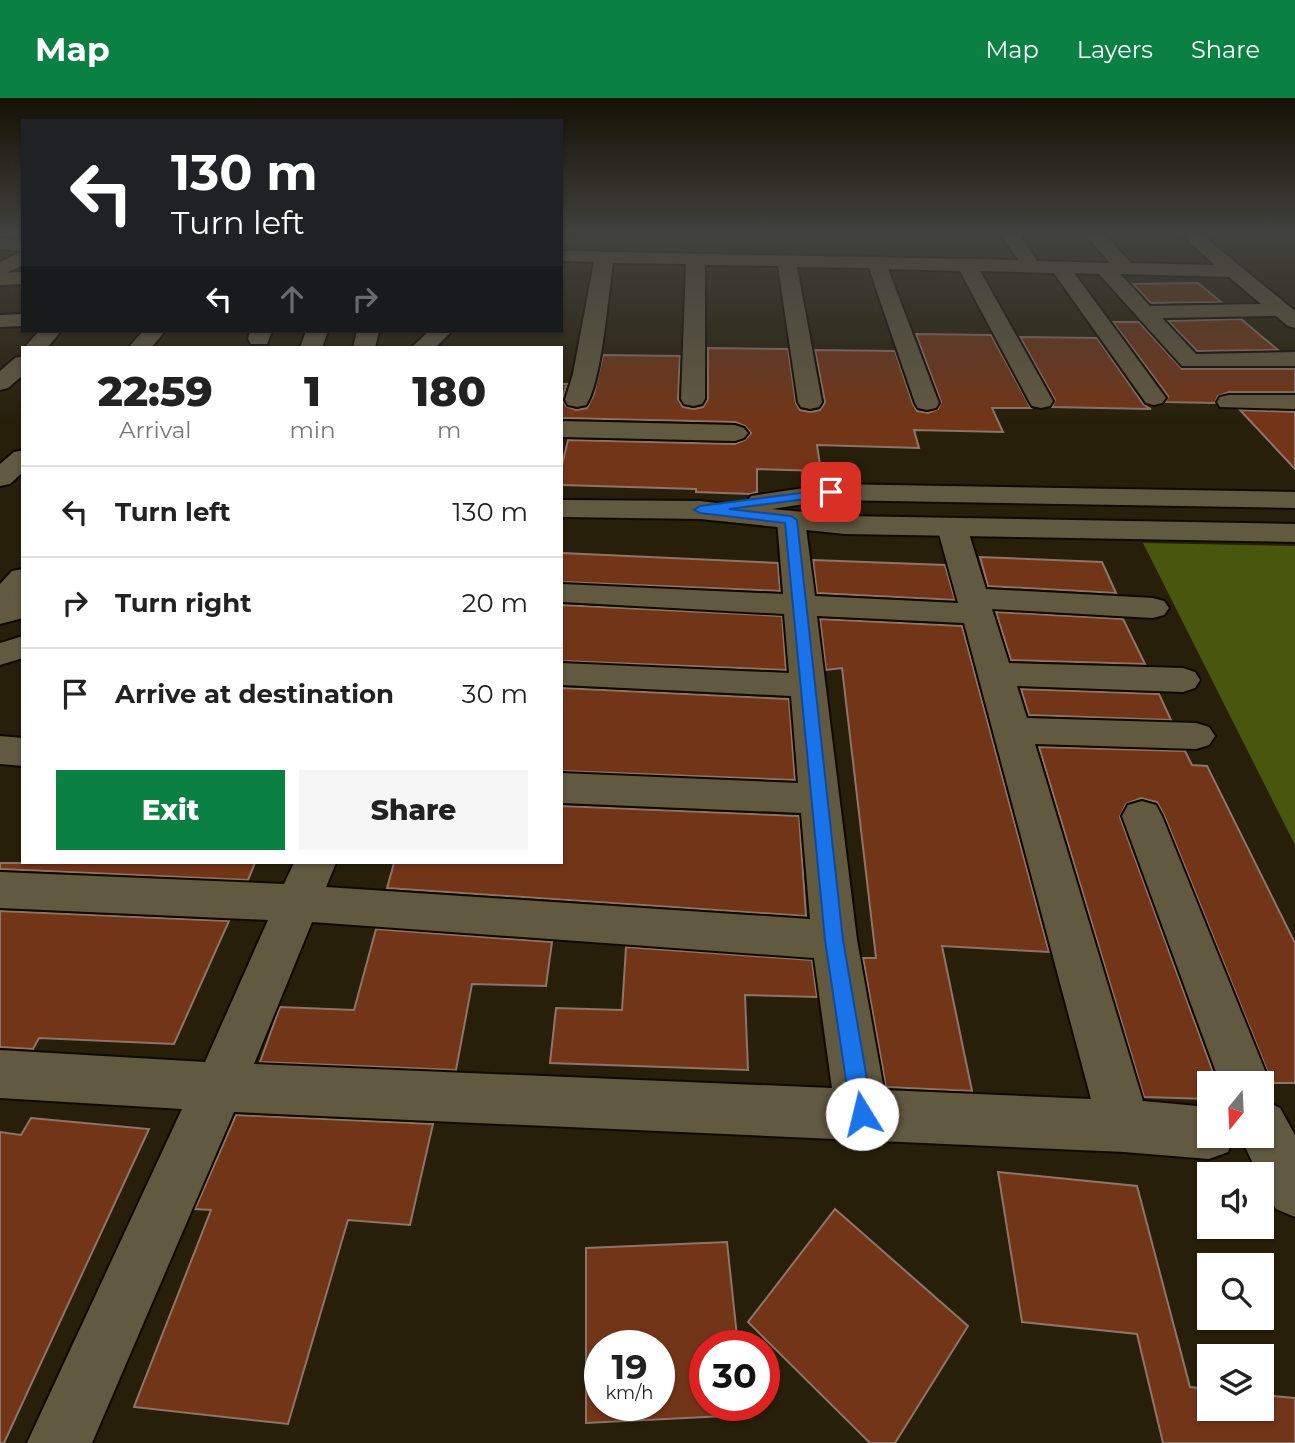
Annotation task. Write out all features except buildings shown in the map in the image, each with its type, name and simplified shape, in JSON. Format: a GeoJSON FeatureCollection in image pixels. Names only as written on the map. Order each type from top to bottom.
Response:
{"type":"FeatureCollection","features":[{"type":"Feature","properties":{"kind":"street"},"geometry":{"type":"LineString","coordinates":[[577,400],[573,374],[594,297]]}},
{"type":"Feature","properties":{"kind":"street"},"geometry":{"type":"LineString","coordinates":[[692,399],[695,297]]}},
{"type":"Feature","properties":{"kind":"street"},"geometry":{"type":"LineString","coordinates":[[793,297],[810,402]]}},
{"type":"Feature","properties":{"kind":"street"},"geometry":{"type":"LineString","coordinates":[[888,297],[926,404]]}},
{"type":"Feature","properties":{"kind":"street"},"geometry":{"type":"LineString","coordinates":[[984,297],[1041,401]]}},
{"type":"Feature","properties":{"kind":"street"},"geometry":{"type":"LineString","coordinates":[[1081,297],[1154,398]]}},
{"type":"Feature","properties":{"kind":"street"},"geometry":{"type":"LineString","coordinates":[[1135,297],[1145,312],[1190,360],[1295,359]]}},
{"type":"Feature","properties":{"kind":"street"},"geometry":{"type":"LineString","coordinates":[[1267,297],[1289,315]]}},
{"type":"Feature","properties":{"kind":"street"},"geometry":{"type":"LineString","coordinates":[[1145,312],[1289,315]]}},
{"type":"Feature","properties":{"kind":"street"},"geometry":{"type":"LineString","coordinates":[[0,321],[21,320]]}},
{"type":"Feature","properties":{"kind":"street"},"geometry":{"type":"LineString","coordinates":[[424,346],[439,333]]}},
{"type":"Feature","properties":{"kind":"street"},"geometry":{"type":"LineString","coordinates":[[0,383],[21,365]]}},
{"type":"Feature","properties":{"kind":"street"},"geometry":{"type":"LineString","coordinates":[[1229,402],[1295,402]]}},
{"type":"Feature","properties":{"kind":"street"},"geometry":{"type":"LineString","coordinates":[[563,429],[735,433]]}},
{"type":"Feature","properties":{"kind":"street"},"geometry":{"type":"LineString","coordinates":[[0,479],[21,460]]}},
{"type":"Feature","properties":{"kind":"street"},"geometry":{"type":"LineString","coordinates":[[0,479],[21,481]]}},
{"type":"Feature","properties":{"kind":"street"},"geometry":{"type":"LineString","coordinates":[[700,510],[831,492],[1295,500]]}},
{"type":"Feature","properties":{"kind":"street"},"geometry":{"type":"LineString","coordinates":[[563,509],[700,510],[845,525],[1295,533]]}},
{"type":"Feature","properties":{"kind":"street"},"geometry":{"type":"LineString","coordinates":[[791,520],[834,940],[862,1114]]}},
{"type":"Feature","properties":{"kind":"street"},"geometry":{"type":"LineString","coordinates":[[952,527],[1124,1126]]}},
{"type":"Feature","properties":{"kind":"street"},"geometry":{"type":"LineString","coordinates":[[0,602],[21,580]]}},
{"type":"Feature","properties":{"kind":"street"},"geometry":{"type":"LineString","coordinates":[[563,593],[800,606],[1153,608]]}},
{"type":"Feature","properties":{"kind":"street"},"geometry":{"type":"LineString","coordinates":[[0,614],[21,608]]}},
{"type":"Feature","properties":{"kind":"street"},"geometry":{"type":"LineString","coordinates":[[0,654],[21,648]]}},
{"type":"Feature","properties":{"kind":"street"},"geometry":{"type":"LineString","coordinates":[[563,674],[806,685]]}},
{"type":"Feature","properties":{"kind":"street"},"geometry":{"type":"LineString","coordinates":[[995,674],[1183,680]]}},
{"type":"Feature","properties":{"kind":"street"},"geometry":{"type":"LineString","coordinates":[[1012,730],[1196,736]]}},
{"type":"Feature","properties":{"kind":"street"},"geometry":{"type":"LineString","coordinates":[[0,750],[21,752]]}},
{"type":"Feature","properties":{"kind":"street"},"geometry":{"type":"LineString","coordinates":[[563,788],[818,799]]}},
{"type":"Feature","properties":{"kind":"street"},"geometry":{"type":"LineString","coordinates":[[1142,816],[1240,1071]]}},
{"type":"Feature","properties":{"kind":"street"},"geometry":{"type":"LineString","coordinates":[[0,890],[306,883],[834,940]]}},
{"type":"Feature","properties":{"kind":"street"},"geometry":{"type":"LineString","coordinates":[[59,1443],[219,1087],[306,883]]}},
{"type":"Feature","properties":{"kind":"street"},"geometry":{"type":"LineString","coordinates":[[0,1074],[219,1087],[1124,1126],[1197,1132]]}},
{"type":"Feature","properties":{"kind":"street"},"geometry":{"type":"LineString","coordinates":[[1268,1148],[1295,1190]]}},
{"type":"Feature","properties":{"kind":"green space"},"geometry":{"type":"Polygon","coordinates":[[[1143,543],[1295,546],[1295,845],[1143,543]]]}},
{"type":"Feature","properties":{"kind":"route"},"geometry":{"type":"LineString","coordinates":[[831,492],[700,510],[791,520],[834,940],[862,1114]]}}]}
